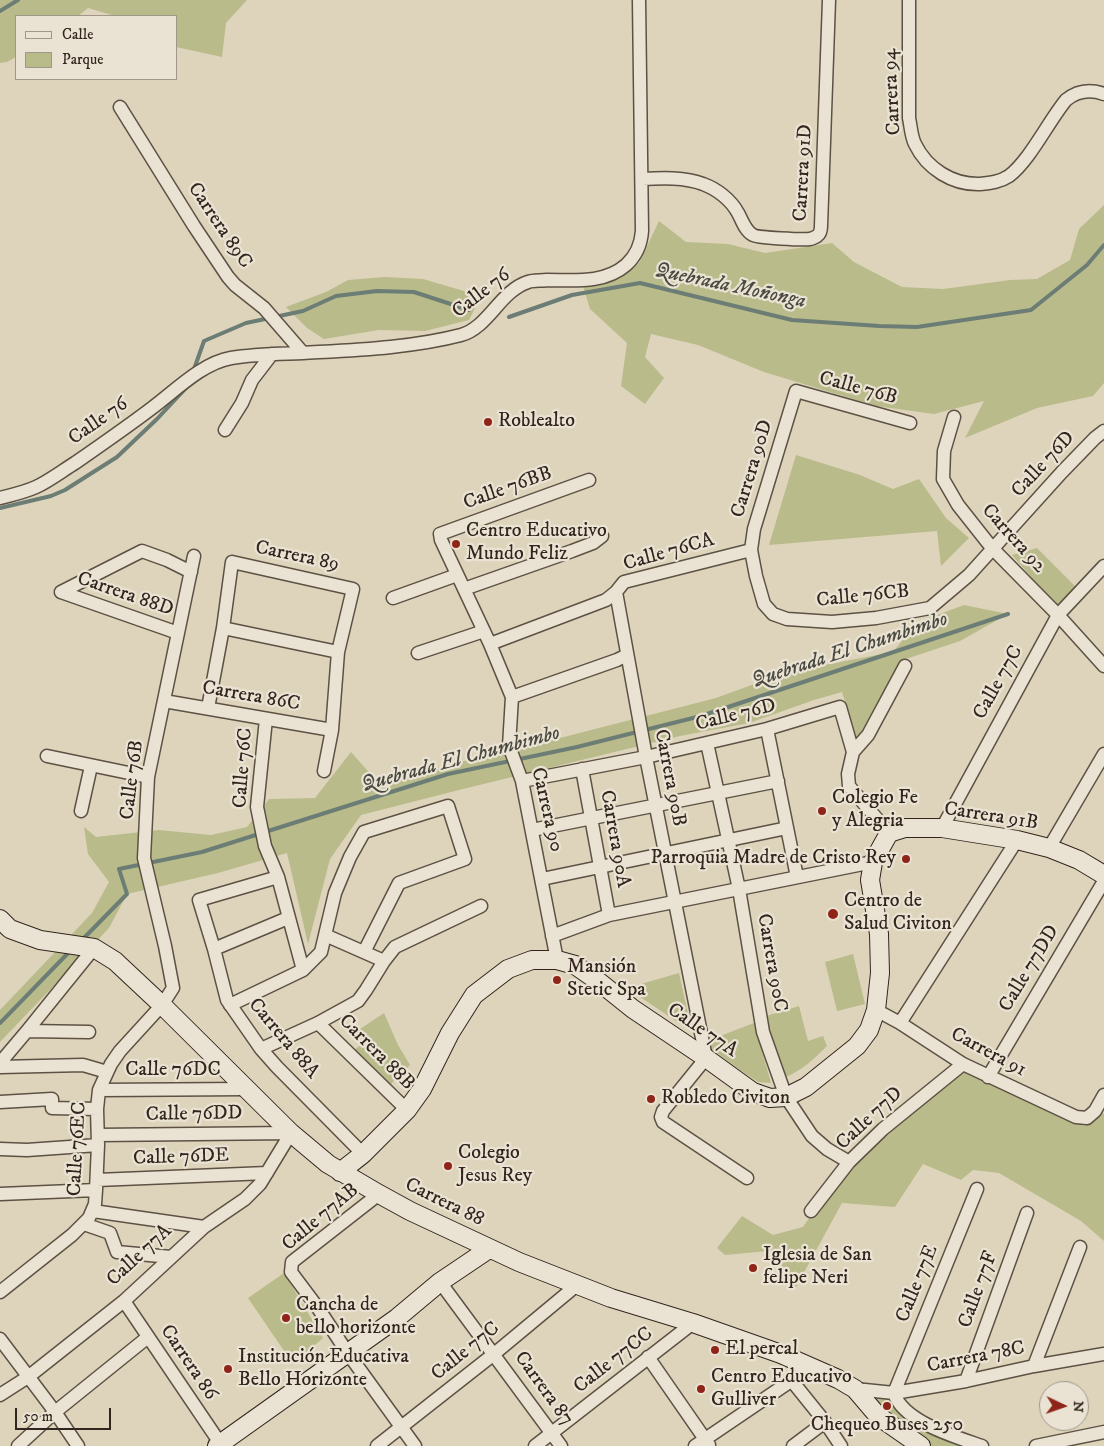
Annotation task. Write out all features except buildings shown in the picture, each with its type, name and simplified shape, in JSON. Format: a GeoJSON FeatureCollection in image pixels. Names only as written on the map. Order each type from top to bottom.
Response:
{"type":"FeatureCollection","features":[{"type":"Feature","properties":{"kind":"street"},"geometry":{"type":"LineString","coordinates":[[639,0],[642,179]]}},
{"type":"Feature","properties":{"kind":"street","name":"Carrera 91D"},"geometry":{"type":"LineString","coordinates":[[642,179],[662,178],[704,184],[728,201],[737,211],[748,231],[756,237],[808,240],[820,234],[829,0]]}},
{"type":"Feature","properties":{"kind":"street","name":"Carrera 94"},"geometry":{"type":"LineString","coordinates":[[908,0],[909,118],[912,133],[921,155],[929,164],[947,177],[961,183],[974,184],[997,182],[1008,177],[1026,158],[1066,100],[1073,94],[1081,92],[1091,91],[1104,94]]}},
{"type":"Feature","properties":{"kind":"street","name":"Carrera 89C"},"geometry":{"type":"LineString","coordinates":[[120,108],[228,277],[264,308],[303,353]]}},
{"type":"Feature","properties":{"kind":"street","name":"Calle 76"},"geometry":{"type":"LineString","coordinates":[[0,498],[37,487],[130,424],[206,366],[230,358],[422,343],[463,335],[476,327],[506,296],[529,281],[600,279],[615,272],[628,263],[640,244],[642,232],[642,179]]}},
{"type":"Feature","properties":{"kind":"street"},"geometry":{"type":"LineString","coordinates":[[225,430],[242,403],[252,380],[272,354]]}},
{"type":"Feature","properties":{"kind":"street","name":"Calle 76B"},"geometry":{"type":"LineString","coordinates":[[796,392],[910,423]]}},
{"type":"Feature","properties":{"kind":"street","name":"Carrera 90D"},"geometry":{"type":"LineString","coordinates":[[773,614],[764,604],[751,550],[754,529],[796,392]]}},
{"type":"Feature","properties":{"kind":"street","name":"Carrera 92"},"geometry":{"type":"LineString","coordinates":[[954,417],[944,451],[943,479],[958,506],[992,548],[1058,615],[1104,666]]}},
{"type":"Feature","properties":{"kind":"street","name":"Calle 76D"},"geometry":{"type":"LineString","coordinates":[[992,548],[1062,472],[1104,431]]}},
{"type":"Feature","properties":{"kind":"street","name":"Calle 76BB"},"geometry":{"type":"LineString","coordinates":[[440,534],[589,480]]}},
{"type":"Feature","properties":{"kind":"street","name":"Carrera 90"},"geometry":{"type":"LineString","coordinates":[[440,534],[441,540],[490,644],[512,696],[509,746],[522,780],[557,960]]}},
{"type":"Feature","properties":{"kind":"street"},"geometry":{"type":"LineString","coordinates":[[464,589],[593,543],[602,536]]}},
{"type":"Feature","properties":{"kind":"street","name":"Calle 76CB"},"geometry":{"type":"LineString","coordinates":[[773,614],[787,619],[832,622],[876,618],[930,608],[969,575],[992,548]]}},
{"type":"Feature","properties":{"kind":"street","name":"Calle 76CA"},"geometry":{"type":"LineString","coordinates":[[490,644],[606,600],[624,582],[751,550]]}},
{"type":"Feature","properties":{"kind":"street","name":"Carrera 88D"},"geometry":{"type":"LineString","coordinates":[[178,633],[60,592],[142,551],[167,560],[191,572]]}},
{"type":"Feature","properties":{"kind":"street","name":"Calle 76B"},"geometry":{"type":"LineString","coordinates":[[162,1005],[173,988],[144,858],[148,778],[194,556]]}},
{"type":"Feature","properties":{"kind":"street","name":"Carrera 89"},"geometry":{"type":"LineString","coordinates":[[223,628],[232,562],[354,589],[338,652]]}},
{"type":"Feature","properties":{"kind":"street","name":"Calle 77C"},"geometry":{"type":"LineString","coordinates":[[942,828],[1058,615],[1104,566]]}},
{"type":"Feature","properties":{"kind":"street"},"geometry":{"type":"LineString","coordinates":[[393,598],[457,575]]}},
{"type":"Feature","properties":{"kind":"street","name":"Carrera 90B"},"geometry":{"type":"LineString","coordinates":[[616,592],[655,806],[706,1058]]}},
{"type":"Feature","properties":{"kind":"street"},"geometry":{"type":"LineString","coordinates":[[208,708],[223,628],[338,652],[332,730],[324,771]]}},
{"type":"Feature","properties":{"kind":"street"},"geometry":{"type":"LineString","coordinates":[[418,653],[484,631]]}},
{"type":"Feature","properties":{"kind":"street"},"geometry":{"type":"LineString","coordinates":[[512,696],[627,655]]}},
{"type":"Feature","properties":{"kind":"street"},"geometry":{"type":"LineString","coordinates":[[786,1097],[806,1087],[857,1046],[869,1030],[876,1010],[880,973],[879,934],[870,880],[873,862],[889,833],[849,786],[848,774],[853,752],[868,735],[905,666]]}},
{"type":"Feature","properties":{"kind":"street","name":"Carrera 86C"},"geometry":{"type":"LineString","coordinates":[[164,701],[332,730]]}},
{"type":"Feature","properties":{"kind":"street","name":"Calle 76D"},"geometry":{"type":"LineString","coordinates":[[522,780],[646,757],[707,743],[767,729],[840,707],[853,752]]}},
{"type":"Feature","properties":{"kind":"street","name":"Calle 76C"},"geometry":{"type":"LineString","coordinates":[[266,718],[256,807],[264,846],[278,877]]}},
{"type":"Feature","properties":{"kind":"street"},"geometry":{"type":"LineString","coordinates":[[767,729],[797,878]]}},
{"type":"Feature","properties":{"kind":"street","name":"Carrera 90C"},"geometry":{"type":"LineString","coordinates":[[707,743],[739,889],[763,1032],[786,1097],[812,1136],[827,1149],[849,1162]]}},
{"type":"Feature","properties":{"kind":"street"},"geometry":{"type":"LineString","coordinates":[[1049,848],[1104,754]]}},
{"type":"Feature","properties":{"kind":"street"},"geometry":{"type":"LineString","coordinates":[[47,756],[148,778]]}},
{"type":"Feature","properties":{"kind":"street"},"geometry":{"type":"LineString","coordinates":[[81,811],[90,766]]}},
{"type":"Feature","properties":{"kind":"street","name":"Carrera 90A"},"geometry":{"type":"LineString","coordinates":[[582,769],[609,916]]}},
{"type":"Feature","properties":{"kind":"street"},"geometry":{"type":"LineString","coordinates":[[532,830],[778,781]]}},
{"type":"Feature","properties":{"kind":"street"},"geometry":{"type":"LineString","coordinates":[[230,1004],[303,970],[321,952],[335,893],[350,857],[364,832],[448,806],[465,858],[399,883],[364,952]]}},
{"type":"Feature","properties":{"kind":"street"},"geometry":{"type":"LineString","coordinates":[[542,879],[787,828]]}},
{"type":"Feature","properties":{"kind":"street","name":"Carrera 91B"},"geometry":{"type":"LineString","coordinates":[[889,833],[905,828],[942,828],[1017,840],[1049,848],[1079,860],[1104,875]]}},
{"type":"Feature","properties":{"kind":"street"},"geometry":{"type":"LineString","coordinates":[[900,1023],[1017,840]]}},
{"type":"Feature","properties":{"kind":"street"},"geometry":{"type":"LineString","coordinates":[[552,936],[609,916],[873,862]]}},
{"type":"Feature","properties":{"kind":"street"},"geometry":{"type":"LineString","coordinates":[[278,877],[303,970]]}},
{"type":"Feature","properties":{"kind":"street","name":"Carrera 88A"},"geometry":{"type":"LineString","coordinates":[[278,877],[199,900],[227,1000],[276,1067],[363,1154]]}},
{"type":"Feature","properties":{"kind":"street","name":"Calle 77DD"},"geometry":{"type":"LineString","coordinates":[[988,1077],[1104,881]]}},
{"type":"Feature","properties":{"kind":"street"},"geometry":{"type":"LineString","coordinates":[[261,1049],[318,1023],[358,1001],[384,960],[395,948],[481,906]]}},
{"type":"Feature","properties":{"kind":"street"},"geometry":{"type":"LineString","coordinates":[[214,949],[288,918]]}},
{"type":"Feature","properties":{"kind":"street","name":"Carrera 88"},"geometry":{"type":"LineString","coordinates":[[0,919],[10,929],[40,940],[81,946],[115,961],[291,1133],[320,1158],[340,1172],[410,1211],[518,1262],[611,1298],[693,1323],[780,1354],[838,1378],[855,1389],[878,1416],[921,1446]]}},
{"type":"Feature","properties":{"kind":"street"},"geometry":{"type":"LineString","coordinates":[[324,935],[384,960]]}},
{"type":"Feature","properties":{"kind":"street"},"geometry":{"type":"LineString","coordinates":[[0,1063],[27,1031],[81,946]]}},
{"type":"Feature","properties":{"kind":"street","name":"Calle 77A"},"geometry":{"type":"LineString","coordinates":[[340,1172],[363,1154],[407,1110],[422,1089],[450,1033],[474,995],[508,969],[532,960],[557,960],[575,965],[598,981],[632,1010],[706,1058],[753,1092],[770,1098],[786,1097]]}},
{"type":"Feature","properties":{"kind":"street","name":"Calle 76EC"},"geometry":{"type":"LineString","coordinates":[[0,1292],[84,1224],[93,1211],[97,1185],[97,1109],[99,1090],[120,1051],[162,1005]]}},
{"type":"Feature","properties":{"kind":"street","name":"Carrera 91"},"geometry":{"type":"LineString","coordinates":[[876,1010],[900,1023],[963,1064],[1076,1117],[1087,1118],[1095,1111],[1104,1095]]}},
{"type":"Feature","properties":{"kind":"street","name":"Carrera 88B"},"geometry":{"type":"LineString","coordinates":[[318,1023],[407,1110]]}},
{"type":"Feature","properties":{"kind":"street"},"geometry":{"type":"LineString","coordinates":[[27,1031],[89,1032]]}},
{"type":"Feature","properties":{"kind":"street"},"geometry":{"type":"LineString","coordinates":[[706,1058],[663,1112],[661,1116],[663,1122],[747,1178]]}},
{"type":"Feature","properties":{"kind":"street","name":"Calle 77D"},"geometry":{"type":"LineString","coordinates":[[811,1211],[849,1162],[883,1129],[963,1064]]}},
{"type":"Feature","properties":{"kind":"street"},"geometry":{"type":"LineString","coordinates":[[0,1067],[83,1065],[107,1072]]}},
{"type":"Feature","properties":{"kind":"street","name":"Calle 76DC"},"geometry":{"type":"LineString","coordinates":[[99,1090],[247,1089]]}},
{"type":"Feature","properties":{"kind":"street"},"geometry":{"type":"LineString","coordinates":[[0,1102],[52,1099],[52,1108],[97,1109]]}},
{"type":"Feature","properties":{"kind":"street","name":"Calle 77A"},"geometry":{"type":"LineString","coordinates":[[5,1393],[124,1301],[204,1227],[245,1199],[260,1184],[291,1133]]}},
{"type":"Feature","properties":{"kind":"street","name":"Calle 76DD"},"geometry":{"type":"LineString","coordinates":[[0,1148],[27,1150],[98,1140],[291,1133]]}},
{"type":"Feature","properties":{"kind":"street","name":"Calle 76DE"},"geometry":{"type":"LineString","coordinates":[[0,1194],[174,1176],[267,1173]]}},
{"type":"Feature","properties":{"kind":"street","name":"Calle 77E"},"geometry":{"type":"LineString","coordinates":[[894,1393],[977,1189]]}},
{"type":"Feature","properties":{"kind":"street","name":"Calle 77AB"},"geometry":{"type":"LineString","coordinates":[[347,1352],[291,1272],[292,1262],[379,1194]]}},
{"type":"Feature","properties":{"kind":"street"},"geometry":{"type":"LineString","coordinates":[[93,1211],[204,1227]]}},
{"type":"Feature","properties":{"kind":"street","name":"Calle 77F"},"geometry":{"type":"LineString","coordinates":[[966,1380],[1027,1213]]}},
{"type":"Feature","properties":{"kind":"street","name":"Calle 76EC"},"geometry":{"type":"LineString","coordinates":[[84,1224],[110,1233],[117,1252],[171,1257]]}},
{"type":"Feature","properties":{"kind":"street"},"geometry":{"type":"LineString","coordinates":[[1034,1366],[1080,1247]]}},
{"type":"Feature","properties":{"kind":"street"},"geometry":{"type":"LineString","coordinates":[[220,1445],[396,1318],[440,1282],[489,1249]]}},
{"type":"Feature","properties":{"kind":"street","name":"Carrera 87"},"geometry":{"type":"LineString","coordinates":[[440,1282],[562,1446]]}},
{"type":"Feature","properties":{"kind":"street","name":"Calle 77C"},"geometry":{"type":"LineString","coordinates":[[377,1446],[494,1354],[577,1285]]}},
{"type":"Feature","properties":{"kind":"street","name":"Carrera 86"},"geometry":{"type":"LineString","coordinates":[[124,1301],[220,1445]]}},
{"type":"Feature","properties":{"kind":"street","name":"Calle 77CC"},"geometry":{"type":"LineString","coordinates":[[535,1446],[693,1323]]}},
{"type":"Feature","properties":{"kind":"street"},"geometry":{"type":"LineString","coordinates":[[18,1446],[55,1412],[148,1338]]}},
{"type":"Feature","properties":{"kind":"street"},"geometry":{"type":"LineString","coordinates":[[0,1339],[78,1446]]}},
{"type":"Feature","properties":{"kind":"street"},"geometry":{"type":"LineString","coordinates":[[347,1352],[415,1446]]}},
{"type":"Feature","properties":{"kind":"street","name":"Carrera 78C"},"geometry":{"type":"LineString","coordinates":[[855,1389],[894,1393],[1104,1354]]}},
{"type":"Feature","properties":{"kind":"street"},"geometry":{"type":"LineString","coordinates":[[648,1357],[703,1444],[810,1368]]}},
{"type":"Feature","properties":{"kind":"street"},"geometry":{"type":"LineString","coordinates":[[792,1381],[825,1422],[841,1446]]}},
{"type":"Feature","properties":{"kind":"street"},"geometry":{"type":"LineString","coordinates":[[894,1393],[896,1400],[902,1406],[925,1423],[950,1435],[982,1446]]}},
{"type":"Feature","properties":{"kind":"street"},"geometry":{"type":"LineString","coordinates":[[793,1446],[825,1422]]}},
{"type":"Feature","properties":{"kind":"street"},"geometry":{"type":"LineString","coordinates":[[1036,1446],[1104,1432]]}},
{"type":"Feature","properties":{"kind":"green space"},"geometry":{"type":"Polygon","coordinates":[[[0,0],[247,0],[226,23],[222,57],[178,47],[178,15],[112,15],[88,8],[79,15],[15,15],[15,58],[0,63],[0,0]]]}},
{"type":"Feature","properties":{"kind":"green space"},"geometry":{"type":"Polygon","coordinates":[[[1104,205],[1104,383],[1093,396],[1037,408],[965,438],[984,401],[934,414],[876,406],[764,372],[698,345],[651,334],[645,357],[664,378],[645,404],[621,386],[627,343],[590,309],[583,286],[610,281],[639,263],[659,221],[686,242],[728,244],[765,253],[832,243],[854,262],[902,287],[943,289],[1010,280],[1037,279],[1070,260],[1079,229],[1104,205]]]}},
{"type":"Feature","properties":{"kind":"green space"},"geometry":{"type":"Polygon","coordinates":[[[385,277],[423,279],[464,291],[476,306],[469,320],[425,331],[379,330],[324,339],[307,328],[286,307],[326,292],[348,280],[385,277]]]}},
{"type":"Feature","properties":{"kind":"green space"},"geometry":{"type":"Polygon","coordinates":[[[796,455],[860,475],[893,489],[919,479],[946,518],[969,538],[941,566],[937,531],[769,545],[796,455]]]}},
{"type":"Feature","properties":{"kind":"green space"},"geometry":{"type":"Polygon","coordinates":[[[1037,548],[1075,586],[1058,608],[1012,555],[1037,548]]]}},
{"type":"Feature","properties":{"kind":"green space"},"geometry":{"type":"Polygon","coordinates":[[[964,605],[1008,614],[960,641],[900,661],[857,739],[842,692],[749,723],[680,736],[361,815],[330,859],[308,944],[287,853],[218,873],[127,894],[109,928],[0,1042],[0,1010],[92,913],[109,882],[88,854],[84,827],[96,837],[159,830],[211,835],[247,827],[269,799],[315,798],[351,752],[374,778],[430,769],[556,739],[716,698],[787,672],[893,652],[916,623],[964,605]]]}},
{"type":"Feature","properties":{"kind":"green space"},"geometry":{"type":"Polygon","coordinates":[[[853,954],[865,1004],[837,1011],[825,962],[853,954]]]}},
{"type":"Feature","properties":{"kind":"green space"},"geometry":{"type":"Polygon","coordinates":[[[679,973],[692,1032],[627,988],[679,973]]]}},
{"type":"Feature","properties":{"kind":"green space"},"geometry":{"type":"Polygon","coordinates":[[[799,1006],[808,1041],[823,1036],[827,1046],[807,1064],[784,1078],[774,1049],[766,1016],[799,1006]]]}},
{"type":"Feature","properties":{"kind":"green space"},"geometry":{"type":"Polygon","coordinates":[[[384,1013],[398,1045],[410,1065],[388,1087],[351,1052],[364,1043],[357,1031],[384,1013]]]}},
{"type":"Feature","properties":{"kind":"green space"},"geometry":{"type":"Polygon","coordinates":[[[754,1023],[771,1083],[758,1082],[709,1047],[707,1041],[754,1023]]]}},
{"type":"Feature","properties":{"kind":"green space"},"geometry":{"type":"Polygon","coordinates":[[[964,1072],[1084,1126],[1101,1111],[1104,1114],[1104,1241],[1081,1221],[999,1173],[973,1170],[961,1180],[923,1164],[895,1207],[842,1203],[796,1287],[780,1280],[779,1250],[725,1255],[717,1248],[742,1216],[773,1235],[803,1227],[830,1188],[854,1164],[887,1136],[907,1115],[964,1072]]]}},
{"type":"Feature","properties":{"kind":"green space","name":"Cancha de bello horizonte"},"geometry":{"type":"Polygon","coordinates":[[[284,1273],[323,1338],[293,1364],[248,1298],[284,1273]]]}},
{"type":"Feature","properties":{"kind":"green space"},"geometry":{"type":"Polygon","coordinates":[[[894,1393],[902,1406],[982,1446],[921,1446],[863,1398],[894,1393]]]}},
{"type":"Feature","properties":{"kind":"waterway"},"geometry":{"type":"LineString","coordinates":[[0,11],[18,0]]}},
{"type":"Feature","properties":{"kind":"waterway","name":"Quebrada Moñonga"},"geometry":{"type":"LineString","coordinates":[[509,317],[572,295],[640,283],[792,320],[917,327],[1031,310],[1087,265],[1104,245]]}},
{"type":"Feature","properties":{"kind":"waterway","name":"Quebrada Moñonga"},"geometry":{"type":"LineString","coordinates":[[193,372],[204,341],[246,323],[303,311],[336,296],[377,291],[414,292],[469,310]]}},
{"type":"Feature","properties":{"kind":"waterway","name":"Quebrada Moñonga"},"geometry":{"type":"LineString","coordinates":[[0,508],[51,496],[65,490],[117,457],[187,387]]}},
{"type":"Feature","properties":{"kind":"waterway","name":"Quebrada El Chumbimbo"},"geometry":{"type":"LineString","coordinates":[[81,941],[127,894],[119,869],[202,852],[448,774],[577,747],[701,716],[1008,614]]}},
{"type":"Feature","properties":{"kind":"waterway","name":"Quebrada El Chumbimbo"},"geometry":{"type":"LineString","coordinates":[[0,1023],[72,949]]}},
{"type":"Feature","properties":{"kind":"place","name":"Roblealto"},"geometry":{"type":"Point","coordinates":[488,422]}},
{"type":"Feature","properties":{"kind":"place","name":"Centro Educativo Mundo Feliz"},"geometry":{"type":"Point","coordinates":[456,544]}},
{"type":"Feature","properties":{"kind":"place","name":"Colegio Fe y Alegria"},"geometry":{"type":"Point","coordinates":[822,811]}},
{"type":"Feature","properties":{"kind":"place","name":"Parroquia Madre de Cristo Rey"},"geometry":{"type":"Point","coordinates":[906,859]}},
{"type":"Feature","properties":{"kind":"place","name":"Centro de Salud Civiton"},"geometry":{"type":"Point","coordinates":[833,914]}},
{"type":"Feature","properties":{"kind":"place","name":"Mansión Stetic Spa"},"geometry":{"type":"Point","coordinates":[557,980]}},
{"type":"Feature","properties":{"kind":"place","name":"Robledo Civiton"},"geometry":{"type":"Point","coordinates":[651,1099]}},
{"type":"Feature","properties":{"kind":"place","name":"Colegio Jesus Rey"},"geometry":{"type":"Point","coordinates":[448,1166]}},
{"type":"Feature","properties":{"kind":"place","name":"Iglesia de San felipe Neri"},"geometry":{"type":"Point","coordinates":[753,1268]}},
{"type":"Feature","properties":{"kind":"place","name":"Cancha de bello horizonte"},"geometry":{"type":"Point","coordinates":[286,1318]}},
{"type":"Feature","properties":{"kind":"place","name":"El percal"},"geometry":{"type":"Point","coordinates":[715,1350]}},
{"type":"Feature","properties":{"kind":"place","name":"Institución Educativa Bello Horizonte"},"geometry":{"type":"Point","coordinates":[228,1369]}},
{"type":"Feature","properties":{"kind":"place","name":"Centro Educativo Gulliver"},"geometry":{"type":"Point","coordinates":[701,1389]}},
{"type":"Feature","properties":{"kind":"place","name":"Chequeo Buses 250"},"geometry":{"type":"Point","coordinates":[887,1406]}}]}
